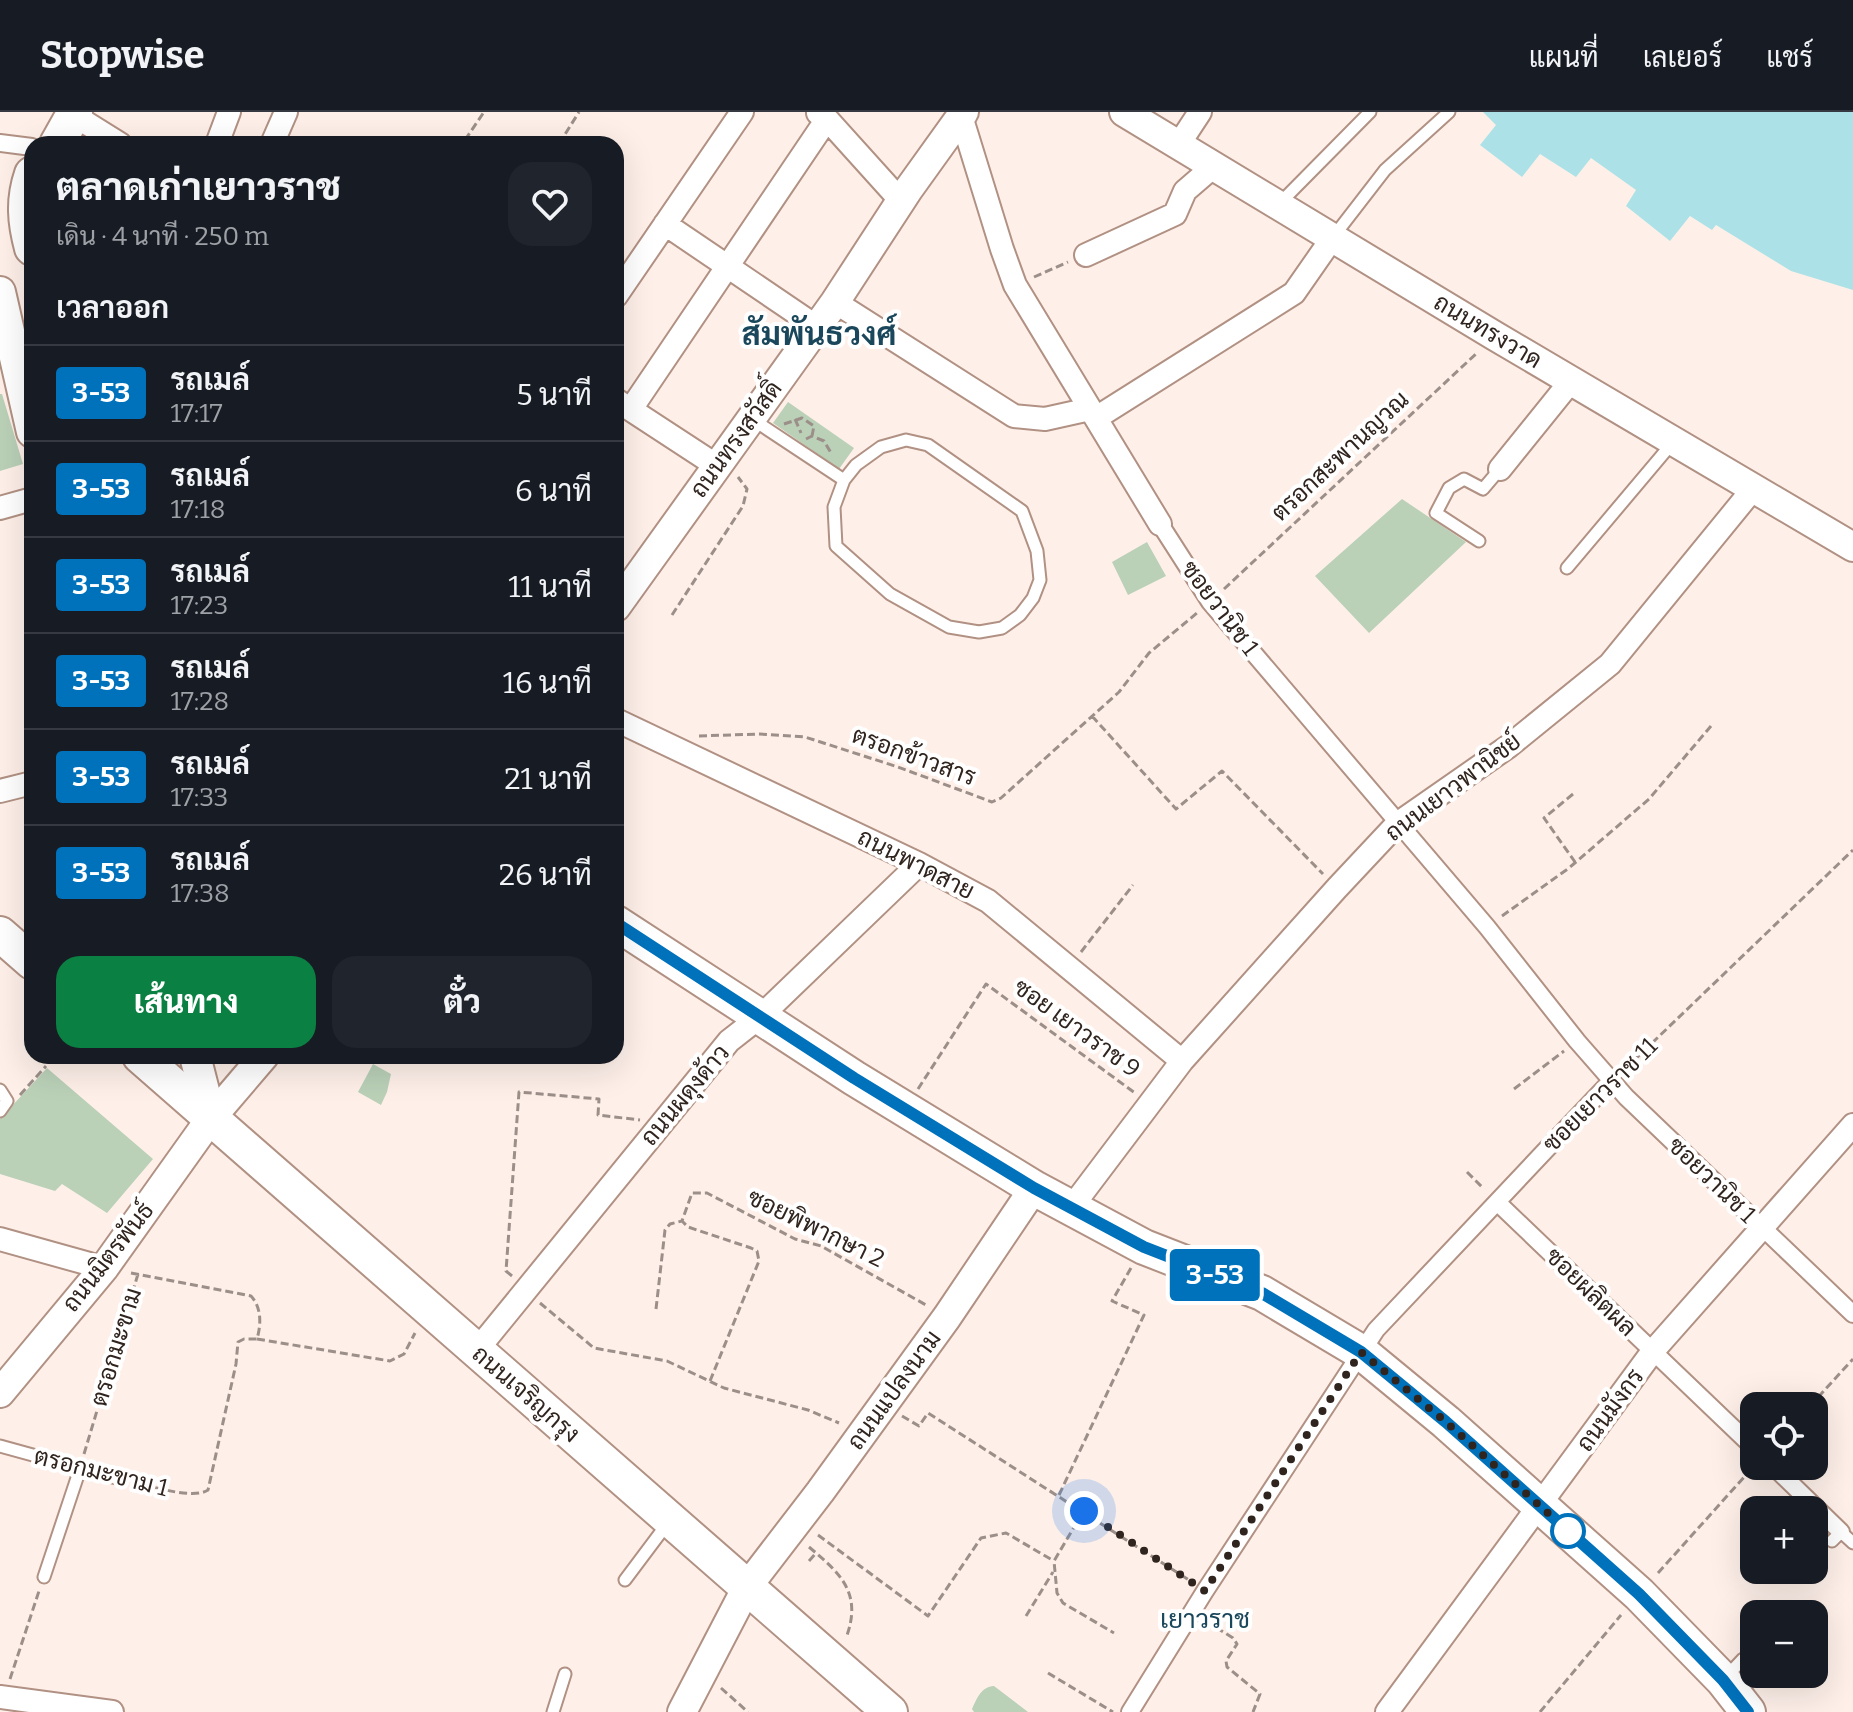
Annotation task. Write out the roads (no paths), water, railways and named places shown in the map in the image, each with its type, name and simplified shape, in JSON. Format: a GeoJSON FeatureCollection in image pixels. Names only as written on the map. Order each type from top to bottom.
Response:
{"type":"FeatureCollection","features":[{"type":"Feature","properties":{"kind":"main road"},"geometry":{"type":"LineString","coordinates":[[62,136],[75,114]]}},
{"type":"Feature","properties":{"kind":"main road"},"geometry":{"type":"LineString","coordinates":[[0,292],[22,332],[24,352]]}},
{"type":"Feature","properties":{"kind":"main road"},"geometry":{"type":"LineString","coordinates":[[624,928],[1034,1188],[1144,1247],[1262,1293],[1361,1352],[1446,1422],[1639,1594],[1733,1670],[1748,1712]]}},
{"type":"Feature","properties":{"kind":"main road"},"geometry":{"type":"LineString","coordinates":[[0,934],[24,955]]}},
{"type":"Feature","properties":{"kind":"main road","name":"ถนนเจริญกรุง"},"geometry":{"type":"LineString","coordinates":[[149,1064],[890,1712]]}},
{"type":"Feature","properties":{"kind":"main road"},"geometry":{"type":"LineString","coordinates":[[197,1064],[211,1118]]}},
{"type":"Feature","properties":{"kind":"street"},"geometry":{"type":"LineString","coordinates":[[225,136],[229,112]]}},
{"type":"Feature","properties":{"kind":"street"},"geometry":{"type":"LineString","coordinates":[[276,136],[286,112]]}},
{"type":"Feature","properties":{"kind":"street"},"geometry":{"type":"LineString","coordinates":[[624,284],[742,112]]}},
{"type":"Feature","properties":{"kind":"street","name":"ถนนทรงวาด"},"geometry":{"type":"LineString","coordinates":[[1124,112],[1853,547]]}},
{"type":"Feature","properties":{"kind":"street"},"geometry":{"type":"LineString","coordinates":[[1179,144],[1200,112]]}},
{"type":"Feature","properties":{"kind":"street"},"geometry":{"type":"LineString","coordinates":[[75,114],[108,136]]}},
{"type":"Feature","properties":{"kind":"street","name":"ถนนทรงสวัสดิ์"},"geometry":{"type":"LineString","coordinates":[[624,596],[717,466],[762,426],[817,327],[962,114]]}},
{"type":"Feature","properties":{"kind":"street","name":"ซอยวานิช 1"},"geometry":{"type":"LineString","coordinates":[[962,114],[1015,285],[1210,602],[1487,927],[1611,1081],[1853,1314]]}},
{"type":"Feature","properties":{"kind":"street"},"geometry":{"type":"LineString","coordinates":[[717,466],[624,404],[728,266],[822,116],[901,201]]}},
{"type":"Feature","properties":{"kind":"street"},"geometry":{"type":"LineString","coordinates":[[0,143],[24,146]]}},
{"type":"Feature","properties":{"kind":"street"},"geometry":{"type":"LineString","coordinates":[[1086,255],[1175,214],[1185,191],[1214,166]]}},
{"type":"Feature","properties":{"kind":"street"},"geometry":{"type":"LineString","coordinates":[[665,224],[817,327]]}},
{"type":"Feature","properties":{"kind":"street"},"geometry":{"type":"LineString","coordinates":[[835,302],[1014,416],[1045,419],[1093,414],[1294,293],[1333,237]]}},
{"type":"Feature","properties":{"kind":"street"},"geometry":{"type":"LineString","coordinates":[[1500,469],[1571,381]]}},
{"type":"Feature","properties":{"kind":"street","name":"ถนนเยาวพานิชย์"},"geometry":{"type":"LineString","coordinates":[[1071,1208],[1182,1061],[1213,1037],[1337,888],[1397,824],[1509,746],[1610,664],[1753,489]]}},
{"type":"Feature","properties":{"kind":"street"},"geometry":{"type":"LineString","coordinates":[[0,508],[24,501]]}},
{"type":"Feature","properties":{"kind":"street","name":"ถนนพาดสาย"},"geometry":{"type":"LineString","coordinates":[[624,724],[919,864],[988,901],[1182,1061]]}},
{"type":"Feature","properties":{"kind":"street"},"geometry":{"type":"LineString","coordinates":[[0,791],[24,785]]}},
{"type":"Feature","properties":{"kind":"street","name":"ถนนผดุงด้าว"},"geometry":{"type":"LineString","coordinates":[[477,1350],[729,1041],[761,1016],[919,864]]}},
{"type":"Feature","properties":{"kind":"street"},"geometry":{"type":"LineString","coordinates":[[211,1118],[257,1064]]}},
{"type":"Feature","properties":{"kind":"street","name":"ซอยเยาวราช 11"},"geometry":{"type":"LineString","coordinates":[[1130,1712],[1191,1612],[1376,1330],[1611,1081]]}},
{"type":"Feature","properties":{"kind":"street","name":"ถนนมิตรพันธ์"},"geometry":{"type":"LineString","coordinates":[[0,1393],[104,1268],[211,1118]]}},
{"type":"Feature","properties":{"kind":"street","name":"ถนนมังกร"},"geometry":{"type":"LineString","coordinates":[[1387,1712],[1653,1351],[1853,1125]]}},
{"type":"Feature","properties":{"kind":"street","name":"ถนนแปลงนาม"},"geometry":{"type":"LineString","coordinates":[[682,1712],[747,1587],[801,1531],[860,1437],[947,1317],[1034,1188]]}},
{"type":"Feature","properties":{"kind":"street","name":"ซอยผลิตผล"},"geometry":{"type":"LineString","coordinates":[[1497,1202],[1740,1435]]}},
{"type":"Feature","properties":{"kind":"street"},"geometry":{"type":"LineString","coordinates":[[0,1239],[104,1268]]}},
{"type":"Feature","properties":{"kind":"street"},"geometry":{"type":"LineString","coordinates":[[1786,1480],[1842,1538]]}},
{"type":"Feature","properties":{"kind":"street"},"geometry":{"type":"LineString","coordinates":[[2,1697],[112,1712]]}},
{"type":"Feature","properties":{"kind":"lane"},"geometry":{"type":"LineString","coordinates":[[1279,204],[1370,112]]}},
{"type":"Feature","properties":{"kind":"lane"},"geometry":{"type":"LineString","coordinates":[[1333,237],[1385,170],[1449,112]]}},
{"type":"Feature","properties":{"kind":"lane"},"geometry":{"type":"LineString","coordinates":[[762,426],[844,480]]}},
{"type":"Feature","properties":{"kind":"lane"},"geometry":{"type":"LineString","coordinates":[[906,440],[928,445],[1022,511],[1037,551],[1040,580],[1033,598],[1012,622],[1002,628],[979,632],[949,627],[890,594],[836,546],[834,507],[844,480],[856,465],[881,447],[906,440]]}},
{"type":"Feature","properties":{"kind":"lane"},"geometry":{"type":"LineString","coordinates":[[1567,568],[1674,441]]}},
{"type":"Feature","properties":{"kind":"lane"},"geometry":{"type":"LineString","coordinates":[[1479,541],[1436,513],[1449,488],[1464,479],[1483,489],[1500,469]]}},
{"type":"Feature","properties":{"kind":"lane"},"geometry":{"type":"LineString","coordinates":[[0,1090],[4,1106]]}},
{"type":"Feature","properties":{"kind":"lane","name":"ตรอกมะขาม 1"},"geometry":{"type":"LineString","coordinates":[[0,1446],[120,1479]]}},
{"type":"Feature","properties":{"kind":"lane"},"geometry":{"type":"LineString","coordinates":[[44,1577],[80,1469]]}},
{"type":"Feature","properties":{"kind":"lane"},"geometry":{"type":"LineString","coordinates":[[625,1580],[670,1520]]}},
{"type":"Feature","properties":{"kind":"lane"},"geometry":{"type":"LineString","coordinates":[[553,1712],[565,1674]]}},
{"type":"Feature","properties":{"kind":"water"},"geometry":{"type":"Polygon","coordinates":[[[1483,112],[1853,112],[1853,290],[1791,271],[1716,225],[1712,230],[1690,216],[1670,241],[1626,206],[1636,190],[1591,158],[1576,177],[1540,154],[1522,177],[1480,145],[1496,125],[1483,112]]]}},
{"type":"Feature","properties":{"kind":"district","name":"สัมพันธวงศ์"},"geometry":{"type":"Point","coordinates":[819,334]}},
{"type":"Feature","properties":{"kind":"district","name":"เยาวราช"},"geometry":{"type":"Point","coordinates":[1205,1619]}}]}
